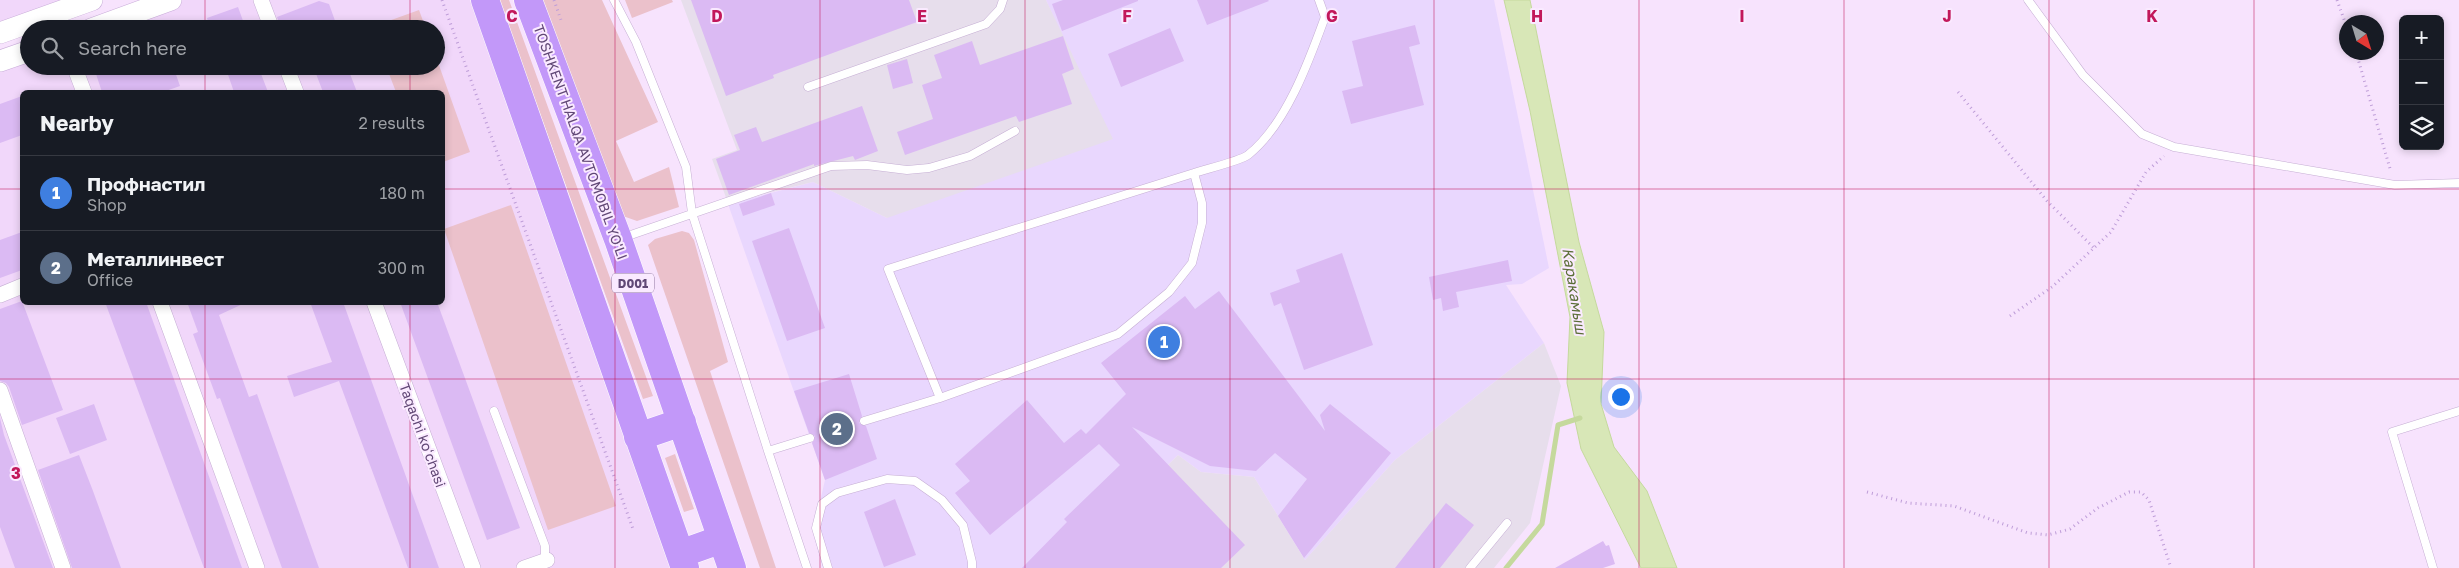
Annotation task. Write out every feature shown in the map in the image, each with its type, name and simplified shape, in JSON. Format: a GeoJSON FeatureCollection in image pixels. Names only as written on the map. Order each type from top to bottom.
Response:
{"type":"FeatureCollection","features":[{"type":"Feature","properties":{"kind":"highway"},"geometry":{"type":"LineString","coordinates":[[485,0],[683,561],[722,540]]}},
{"type":"Feature","properties":{"kind":"highway","name":"TOSHKENT HALQA AVTOMOBIL YO'LI"},"geometry":{"type":"LineString","coordinates":[[528,0],[618,239],[732,568]]}},
{"type":"Feature","properties":{"kind":"highway"},"geometry":{"type":"LineString","coordinates":[[638,437],[682,422]]}},
{"type":"Feature","properties":{"kind":"main road"},"geometry":{"type":"LineString","coordinates":[[26,20],[52,7],[92,0]]}},
{"type":"Feature","properties":{"kind":"main road"},"geometry":{"type":"LineString","coordinates":[[116,20],[171,0]]}},
{"type":"Feature","properties":{"kind":"main road"},"geometry":{"type":"LineString","coordinates":[[0,33],[20,23]]}},
{"type":"Feature","properties":{"kind":"main road"},"geometry":{"type":"LineString","coordinates":[[0,61],[20,54]]}},
{"type":"Feature","properties":{"kind":"street"},"geometry":{"type":"LineString","coordinates":[[261,0],[269,20]]}},
{"type":"Feature","properties":{"kind":"street"},"geometry":{"type":"LineString","coordinates":[[77,75],[83,90]]}},
{"type":"Feature","properties":{"kind":"street"},"geometry":{"type":"LineString","coordinates":[[289,75],[295,90]]}},
{"type":"Feature","properties":{"kind":"street"},"geometry":{"type":"LineString","coordinates":[[0,294],[20,287]]}},
{"type":"Feature","properties":{"kind":"street"},"geometry":{"type":"LineString","coordinates":[[161,305],[257,568]]}},
{"type":"Feature","properties":{"kind":"street","name":"Taqachi koʻchasi"},"geometry":{"type":"LineString","coordinates":[[375,305],[473,568]]}},
{"type":"Feature","properties":{"kind":"street"},"geometry":{"type":"LineString","coordinates":[[0,390],[63,568]]}},
{"type":"Feature","properties":{"kind":"street"},"geometry":{"type":"LineString","coordinates":[[524,568],[546,560]]}},
{"type":"Feature","properties":{"kind":"lane"},"geometry":{"type":"LineString","coordinates":[[614,0],[636,42],[686,167],[692,213],[807,568]]}},
{"type":"Feature","properties":{"kind":"lane"},"geometry":{"type":"LineString","coordinates":[[808,87],[986,24],[1000,9],[1003,0]]}},
{"type":"Feature","properties":{"kind":"lane"},"geometry":{"type":"LineString","coordinates":[[940,398],[888,269],[1248,156],[1276,124],[1302,78],[1325,17],[1319,0]]}},
{"type":"Feature","properties":{"kind":"lane"},"geometry":{"type":"LineString","coordinates":[[2028,0],[2083,75],[2142,134],[2174,147],[2395,185],[2459,183]]}},
{"type":"Feature","properties":{"kind":"lane"},"geometry":{"type":"LineString","coordinates":[[618,239],[830,166],[867,165],[907,170],[950,162],[970,156],[1015,131]]}},
{"type":"Feature","properties":{"kind":"lane"},"geometry":{"type":"LineString","coordinates":[[864,421],[940,398],[1118,334],[1169,292],[1192,263],[1202,223],[1202,204],[1194,173]]}},
{"type":"Feature","properties":{"kind":"lane"},"geometry":{"type":"LineString","coordinates":[[2433,568],[2392,432],[2459,411]]}},
{"type":"Feature","properties":{"kind":"lane"},"geometry":{"type":"LineString","coordinates":[[494,412],[544,546],[546,560]]}},
{"type":"Feature","properties":{"kind":"lane"},"geometry":{"type":"LineString","coordinates":[[768,451],[810,438]]}},
{"type":"Feature","properties":{"kind":"lane"},"geometry":{"type":"LineString","coordinates":[[828,568],[816,528],[822,504],[837,493],[887,479],[915,481],[942,500],[963,525],[972,568]]}},
{"type":"Feature","properties":{"kind":"lane"},"geometry":{"type":"LineString","coordinates":[[1470,568],[1507,523]]}},
{"type":"Feature","properties":{"kind":"path"},"geometry":{"type":"LineString","coordinates":[[442,0],[633,530]]}},
{"type":"Feature","properties":{"kind":"path"},"geometry":{"type":"LineString","coordinates":[[2337,0],[2343,15]]}},
{"type":"Feature","properties":{"kind":"path"},"geometry":{"type":"LineString","coordinates":[[2358,60],[2395,185]]}},
{"type":"Feature","properties":{"kind":"path"},"geometry":{"type":"LineString","coordinates":[[1958,92],[2047,201],[2094,248]]}},
{"type":"Feature","properties":{"kind":"path"},"geometry":{"type":"LineString","coordinates":[[2010,316],[2052,287],[2111,232],[2146,172],[2174,147]]}},
{"type":"Feature","properties":{"kind":"path"},"geometry":{"type":"LineString","coordinates":[[1867,492],[1908,503],[1954,506],[2028,533],[2048,535],[2070,530],[2098,508],[2129,492],[2142,492],[2149,500],[2172,568]]}},
{"type":"Feature","properties":{"kind":"shaded area"},"geometry":{"type":"Polygon","coordinates":[[[0,0],[92,0],[36,20],[20,20],[20,26],[0,33],[0,0]]]}},
{"type":"Feature","properties":{"kind":"shaded area"},"geometry":{"type":"Polygon","coordinates":[[[171,0],[485,0],[685,568],[0,568],[0,61],[20,54],[20,75],[445,75],[445,20],[116,20],[171,0]]]}},
{"type":"Feature","properties":{"kind":"shaded area"},"geometry":{"type":"Polygon","coordinates":[[[499,0],[509,0],[653,396],[643,399],[499,0]]]}},
{"type":"Feature","properties":{"kind":"shaded area"},"geometry":{"type":"Polygon","coordinates":[[[541,0],[602,0],[658,122],[616,141],[634,182],[669,167],[679,207],[637,221],[620,215],[541,0]]]}},
{"type":"Feature","properties":{"kind":"shaded area"},"geometry":{"type":"Polygon","coordinates":[[[625,0],[672,0],[673,2],[632,18],[625,0]]]}},
{"type":"Feature","properties":{"kind":"shaded area"},"geometry":{"type":"Polygon","coordinates":[[[681,0],[1046,0],[1113,139],[887,218],[813,182],[728,203],[712,159],[737,150],[681,0]]]}},
{"type":"Feature","properties":{"kind":"shaded area"},"geometry":{"type":"Polygon","coordinates":[[[1046,0],[1494,0],[1549,268],[1522,284],[1506,285],[1544,343],[1395,460],[1305,560],[1254,477],[1201,472],[1178,455],[1064,568],[823,568],[813,532],[825,480],[728,204],[813,182],[887,218],[1060,31],[1046,0]]]}},
{"type":"Feature","properties":{"kind":"shaded area"},"geometry":{"type":"Polygon","coordinates":[[[419,10],[423,20],[391,20],[419,10]]]}},
{"type":"Feature","properties":{"kind":"shaded area"},"geometry":{"type":"Polygon","coordinates":[[[389,75],[442,75],[470,152],[445,161],[445,90],[395,90],[389,75]]]}},
{"type":"Feature","properties":{"kind":"shaded area"},"geometry":{"type":"Polygon","coordinates":[[[511,205],[616,506],[548,530],[445,229],[511,205]]]}},
{"type":"Feature","properties":{"kind":"shaded area"},"geometry":{"type":"Polygon","coordinates":[[[682,231],[689,233],[694,240],[728,362],[710,371],[776,568],[760,568],[648,245],[655,239],[682,231]]]}},
{"type":"Feature","properties":{"kind":"shaded area"},"geometry":{"type":"Polygon","coordinates":[[[1544,343],[1561,386],[1530,523],[1494,568],[1064,568],[1178,455],[1201,472],[1254,477],[1305,560],[1395,460],[1544,343]]]}},
{"type":"Feature","properties":{"kind":"shaded area"},"geometry":{"type":"Polygon","coordinates":[[[675,454],[694,509],[684,512],[665,458],[675,454]]]}},
{"type":"Feature","properties":{"kind":"water","name":"Каракамыш"},"geometry":{"type":"Polygon","coordinates":[[[1504,0],[1530,0],[1579,242],[1604,332],[1601,404],[1614,447],[1647,491],[1677,568],[1641,568],[1581,449],[1567,383],[1570,317],[1530,111],[1504,0]]]}},
{"type":"Feature","properties":{"kind":"building"},"geometry":{"type":"Polygon","coordinates":[[[691,0],[909,0],[917,22],[773,75],[774,78],[726,96],[691,0]]]}},
{"type":"Feature","properties":{"kind":"building"},"geometry":{"type":"Polygon","coordinates":[[[1063,0],[1138,1],[1062,31],[1052,4],[1063,0]]]}},
{"type":"Feature","properties":{"kind":"building"},"geometry":{"type":"Polygon","coordinates":[[[1197,0],[1268,0],[1269,1],[1207,25],[1197,0]]]}},
{"type":"Feature","properties":{"kind":"building"},"geometry":{"type":"Polygon","coordinates":[[[319,1],[329,4],[335,20],[278,20],[277,17],[319,1]]]}},
{"type":"Feature","properties":{"kind":"building"},"geometry":{"type":"Polygon","coordinates":[[[238,7],[243,20],[208,20],[207,18],[238,7]]]}},
{"type":"Feature","properties":{"kind":"building"},"geometry":{"type":"Polygon","coordinates":[[[1415,25],[1420,44],[1409,47],[1424,105],[1351,124],[1342,91],[1363,86],[1352,41],[1415,25]]]}},
{"type":"Feature","properties":{"kind":"building"},"geometry":{"type":"Polygon","coordinates":[[[1170,28],[1184,61],[1121,87],[1108,54],[1170,28]]]}},
{"type":"Feature","properties":{"kind":"building"},"geometry":{"type":"Polygon","coordinates":[[[1063,36],[1074,69],[1062,74],[1072,104],[1019,122],[1016,116],[905,155],[897,132],[933,119],[922,85],[942,78],[934,55],[972,41],[980,65],[1063,36]]]}},
{"type":"Feature","properties":{"kind":"building"},"geometry":{"type":"Polygon","coordinates":[[[907,59],[913,83],[893,89],[887,65],[907,59]]]}},
{"type":"Feature","properties":{"kind":"building"},"geometry":{"type":"Polygon","coordinates":[[[96,75],[176,75],[180,86],[169,90],[101,90],[96,75]]]}},
{"type":"Feature","properties":{"kind":"building"},"geometry":{"type":"Polygon","coordinates":[[[228,75],[261,75],[267,90],[233,90],[228,75]]]}},
{"type":"Feature","properties":{"kind":"building"},"geometry":{"type":"Polygon","coordinates":[[[316,75],[350,75],[356,90],[322,90],[316,75]]]}},
{"type":"Feature","properties":{"kind":"building"},"geometry":{"type":"Polygon","coordinates":[[[20,97],[20,136],[0,143],[0,104],[20,97]]]}},
{"type":"Feature","properties":{"kind":"building"},"geometry":{"type":"Polygon","coordinates":[[[862,106],[878,151],[855,160],[853,156],[814,166],[814,164],[729,195],[716,159],[740,150],[734,135],[756,127],[762,142],[862,106]]]}},
{"type":"Feature","properties":{"kind":"building"},"geometry":{"type":"Polygon","coordinates":[[[771,193],[775,205],[743,216],[739,204],[771,193]]]}},
{"type":"Feature","properties":{"kind":"building"},"geometry":{"type":"Polygon","coordinates":[[[789,228],[825,328],[787,341],[752,241],[789,228]]]}},
{"type":"Feature","properties":{"kind":"building"},"geometry":{"type":"Polygon","coordinates":[[[20,233],[20,271],[0,278],[0,240],[20,233]]]}},
{"type":"Feature","properties":{"kind":"building"},"geometry":{"type":"Polygon","coordinates":[[[1342,253],[1373,345],[1304,370],[1281,303],[1274,306],[1270,293],[1300,282],[1296,270],[1342,253]]]}},
{"type":"Feature","properties":{"kind":"building"},"geometry":{"type":"Polygon","coordinates":[[[1508,260],[1512,281],[1456,292],[1459,307],[1443,311],[1441,298],[1433,300],[1429,277],[1508,260]]]}},
{"type":"Feature","properties":{"kind":"building"},"geometry":{"type":"Polygon","coordinates":[[[1219,291],[1325,431],[1320,415],[1330,404],[1391,453],[1304,558],[1278,516],[1307,479],[1275,453],[1256,471],[1210,466],[1132,427],[1245,545],[1221,568],[1022,568],[1067,522],[1064,519],[1120,465],[1099,444],[990,535],[955,493],[970,481],[955,464],[1027,400],[1064,443],[1081,429],[1086,434],[1126,394],[1101,363],[1185,296],[1195,309],[1219,291]]]}},
{"type":"Feature","properties":{"kind":"building"},"geometry":{"type":"Polygon","coordinates":[[[20,302],[20,305],[24,305],[63,410],[22,425],[9,387],[6,383],[0,381],[0,309],[20,302]]]}},
{"type":"Feature","properties":{"kind":"building"},"geometry":{"type":"Polygon","coordinates":[[[106,305],[147,305],[242,568],[204,568],[106,305]]]}},
{"type":"Feature","properties":{"kind":"building"},"geometry":{"type":"Polygon","coordinates":[[[188,305],[241,305],[219,315],[249,397],[257,394],[319,568],[282,568],[220,398],[217,399],[193,334],[198,332],[188,305]]]}},
{"type":"Feature","properties":{"kind":"building"},"geometry":{"type":"Polygon","coordinates":[[[311,305],[344,305],[439,568],[408,568],[339,381],[294,397],[287,376],[332,362],[311,305]]]}},
{"type":"Feature","properties":{"kind":"building"},"geometry":{"type":"Polygon","coordinates":[[[401,305],[438,305],[520,528],[487,540],[401,305]]]}},
{"type":"Feature","properties":{"kind":"building"},"geometry":{"type":"Polygon","coordinates":[[[849,374],[862,416],[859,423],[866,426],[877,459],[825,480],[812,443],[815,436],[809,433],[794,391],[849,374]]]}},
{"type":"Feature","properties":{"kind":"building"},"geometry":{"type":"Polygon","coordinates":[[[94,404],[107,440],[70,454],[56,418],[94,404]]]}},
{"type":"Feature","properties":{"kind":"building"},"geometry":{"type":"Polygon","coordinates":[[[0,418],[4,435],[53,568],[15,568],[0,527],[0,418]]]}},
{"type":"Feature","properties":{"kind":"building"},"geometry":{"type":"Polygon","coordinates":[[[79,455],[121,568],[72,568],[38,470],[79,455]]]}},
{"type":"Feature","properties":{"kind":"building"},"geometry":{"type":"Polygon","coordinates":[[[895,499],[916,555],[884,567],[864,512],[895,499]]]}},
{"type":"Feature","properties":{"kind":"building"},"geometry":{"type":"Polygon","coordinates":[[[1446,503],[1474,525],[1440,568],[1395,568],[1446,503]]]}},
{"type":"Feature","properties":{"kind":"building"},"geometry":{"type":"Polygon","coordinates":[[[1603,541],[1606,546],[1609,545],[1615,564],[1603,568],[1555,568],[1603,541]]]}},
{"type":"Feature","properties":{"kind":"waterway"},"geometry":{"type":"LineString","coordinates":[[1506,568],[1542,524],[1558,425],[1580,418]]}},
{"type":"Feature","properties":{"kind":"place","name":"Профнастил"},"geometry":{"type":"Point","coordinates":[1164,342]}},
{"type":"Feature","properties":{"kind":"place","name":"Металлинвест"},"geometry":{"type":"Point","coordinates":[837,429]}}]}
